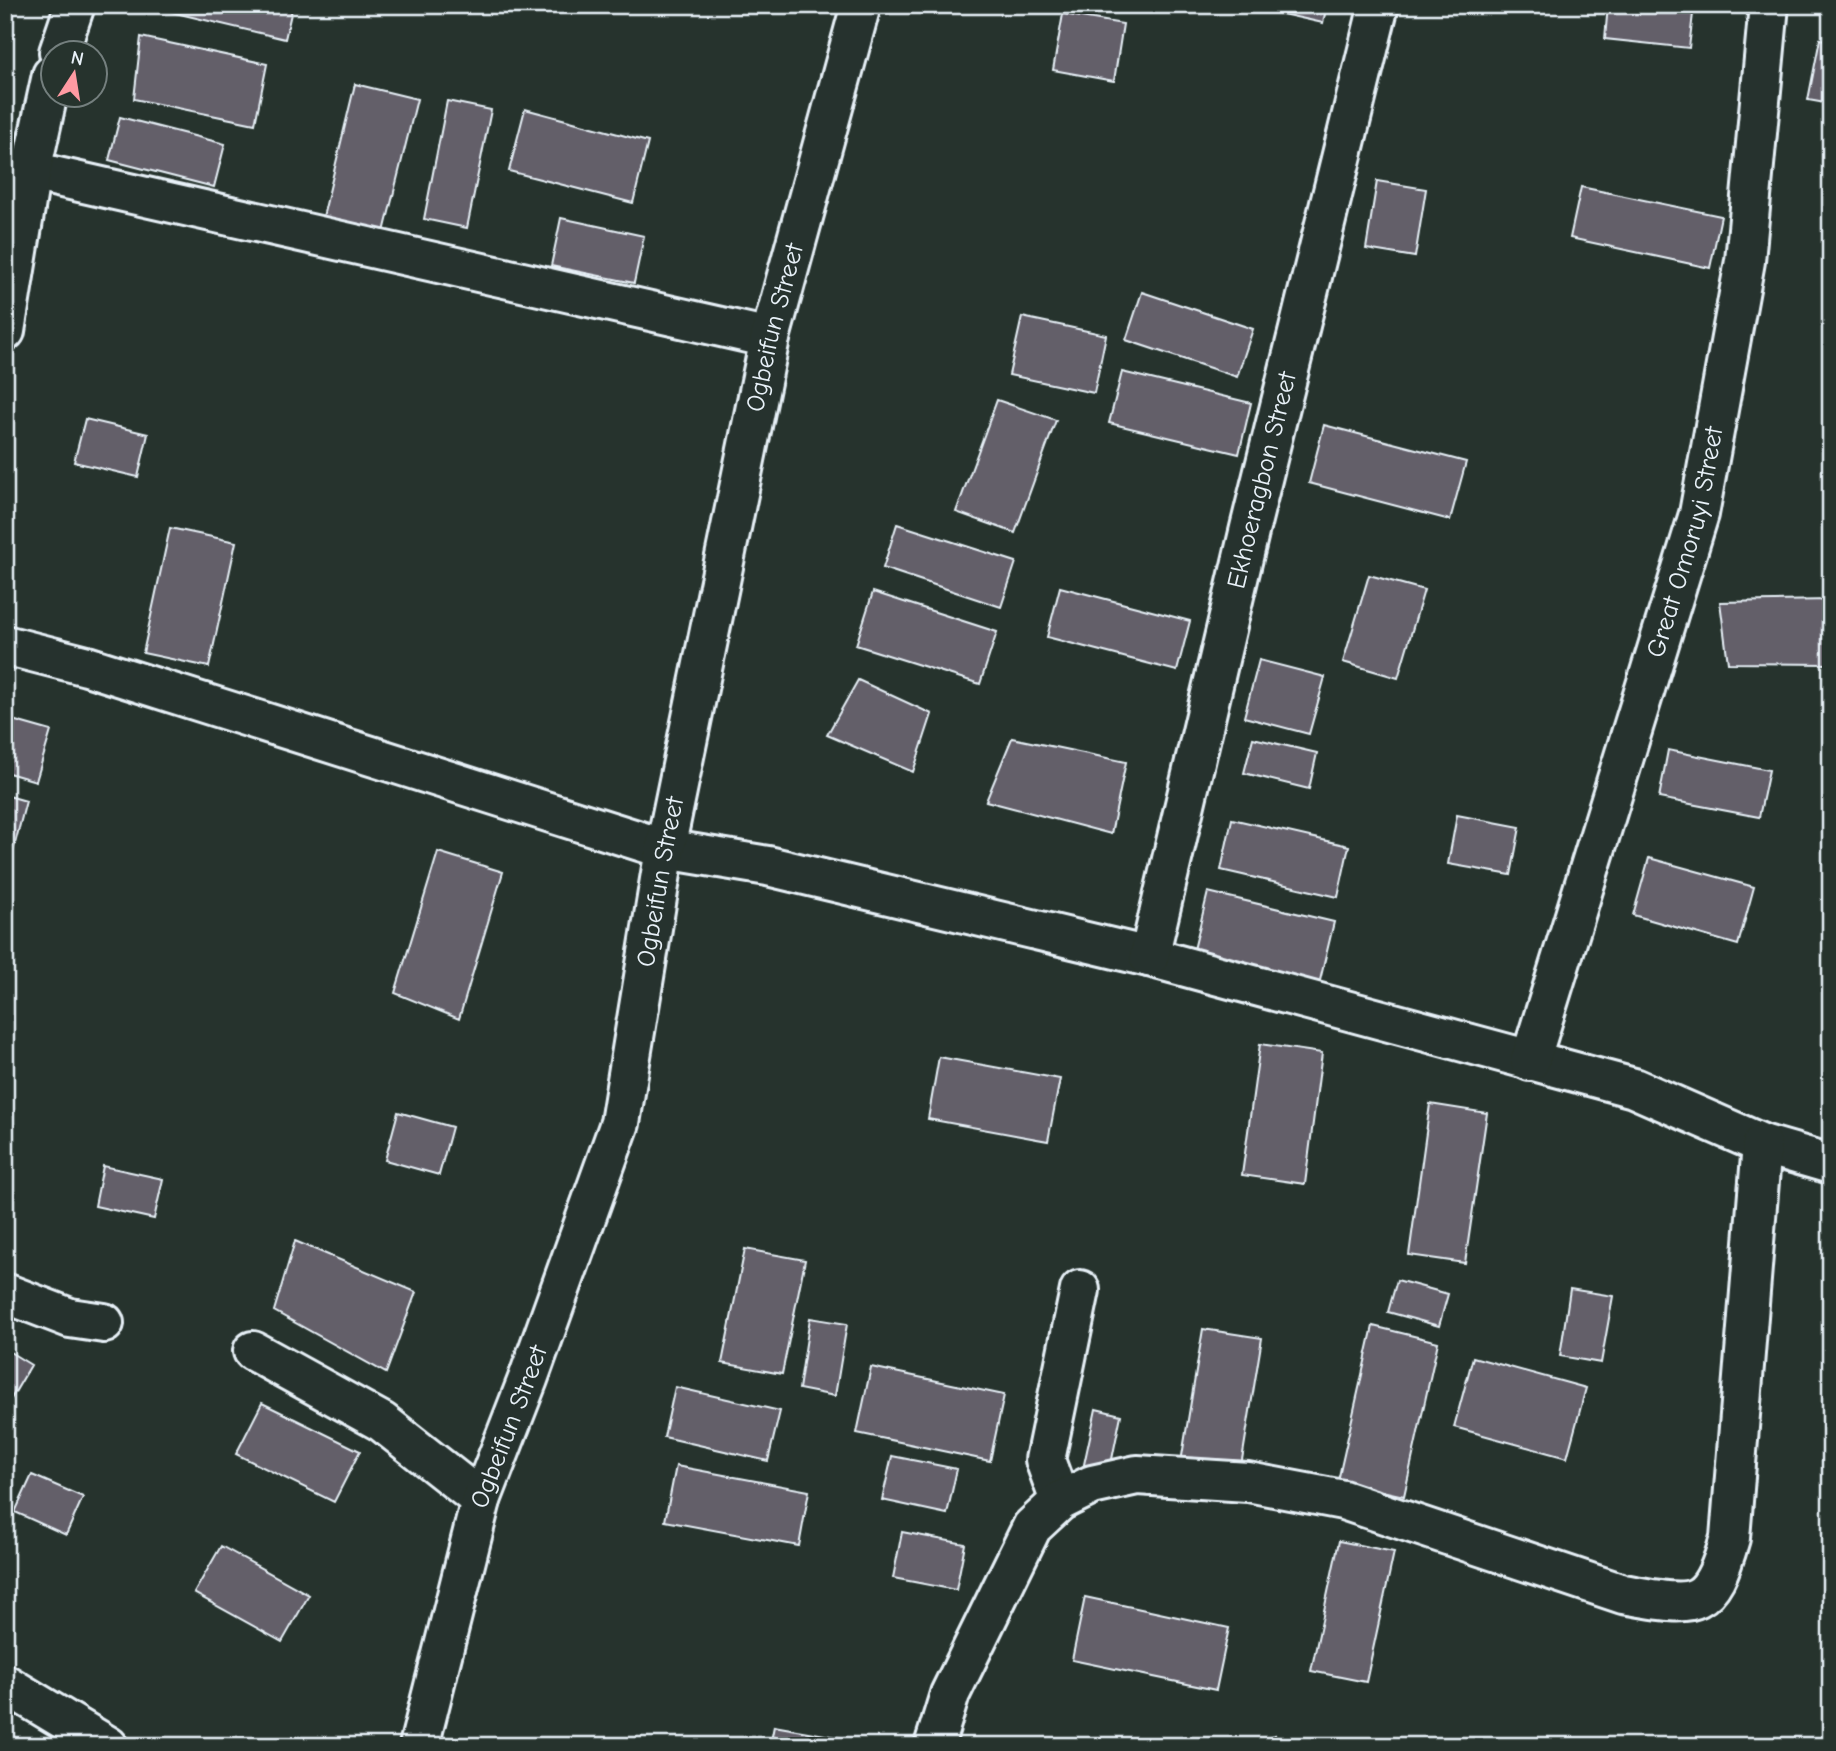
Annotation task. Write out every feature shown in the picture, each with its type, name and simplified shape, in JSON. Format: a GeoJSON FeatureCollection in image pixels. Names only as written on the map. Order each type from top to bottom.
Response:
{"type":"FeatureCollection","features":[{"type":"Feature","properties":{"kind":"street"},"geometry":{"type":"LineString","coordinates":[[64,38],[75,5]]}},
{"type":"Feature","properties":{"kind":"street","name":"Ogbeifun Street"},"geometry":{"type":"LineString","coordinates":[[419,1746],[481,1500],[528,1379],[620,1123],[665,849],[770,338],[861,5]]}},
{"type":"Feature","properties":{"kind":"street","name":"Ekhoeragbon Street"},"geometry":{"type":"LineString","coordinates":[[1149,957],[1250,528],[1379,5]]}},
{"type":"Feature","properties":{"kind":"street","name":"Great Omoruyi Street"},"geometry":{"type":"LineString","coordinates":[[1530,1061],[1699,514],[1745,261],[1769,5]]}},
{"type":"Feature","properties":{"kind":"street"},"geometry":{"type":"LineString","coordinates":[[5,331],[31,171],[45,108]]}},
{"type":"Feature","properties":{"kind":"street"},"geometry":{"type":"LineString","coordinates":[[31,171],[770,338]]}},
{"type":"Feature","properties":{"kind":"street"},"geometry":{"type":"LineString","coordinates":[[5,645],[87,666],[665,849],[768,866],[1149,957],[1487,1046],[1530,1061],[1634,1088],[1762,1144],[1831,1164]]}},
{"type":"Feature","properties":{"kind":"street"},"geometry":{"type":"LineString","coordinates":[[934,1746],[950,1694],[1032,1527],[1060,1501],[1092,1485],[1137,1475],[1248,1482],[1343,1500],[1623,1594],[1662,1601],[1695,1601],[1706,1595],[1721,1571],[1730,1538],[1762,1144]]}},
{"type":"Feature","properties":{"kind":"street"},"geometry":{"type":"LineString","coordinates":[[1060,1501],[1045,1460],[1080,1290]]}},
{"type":"Feature","properties":{"kind":"street"},"geometry":{"type":"LineString","coordinates":[[5,1293],[70,1318],[104,1323]]}},
{"type":"Feature","properties":{"kind":"street"},"geometry":{"type":"LineString","coordinates":[[253,1351],[382,1422],[481,1500]]}},
{"type":"Feature","properties":{"kind":"street"},"geometry":{"type":"LineString","coordinates":[[5,1684],[108,1746]]}},
{"type":"Feature","properties":{"kind":"building"},"geometry":{"type":"Polygon","coordinates":[[[169,5],[293,5],[285,39],[167,11],[169,5]]]}},
{"type":"Feature","properties":{"kind":"building"},"geometry":{"type":"Polygon","coordinates":[[[1242,5],[1327,5],[1323,23],[1242,5]]]}},
{"type":"Feature","properties":{"kind":"building"},"geometry":{"type":"Polygon","coordinates":[[[1608,5],[1694,5],[1689,48],[1605,39],[1608,5]]]}},
{"type":"Feature","properties":{"kind":"building"},"geometry":{"type":"Polygon","coordinates":[[[1063,14],[1123,24],[1114,81],[1053,70],[1063,14]]]}},
{"type":"Feature","properties":{"kind":"building"},"geometry":{"type":"Polygon","coordinates":[[[141,37],[267,64],[255,124],[134,99],[141,37]]]}},
{"type":"Feature","properties":{"kind":"building"},"geometry":{"type":"Polygon","coordinates":[[[1820,39],[1831,41],[1831,104],[1808,100],[1820,39]]]}},
{"type":"Feature","properties":{"kind":"building"},"geometry":{"type":"Polygon","coordinates":[[[355,84],[417,99],[384,232],[323,217],[355,84]]]}},
{"type":"Feature","properties":{"kind":"building"},"geometry":{"type":"Polygon","coordinates":[[[447,101],[491,110],[467,228],[424,219],[447,101]]]}},
{"type":"Feature","properties":{"kind":"building"},"geometry":{"type":"Polygon","coordinates":[[[525,109],[648,142],[633,203],[509,171],[525,109]]]}},
{"type":"Feature","properties":{"kind":"building"},"geometry":{"type":"Polygon","coordinates":[[[120,117],[225,144],[214,187],[109,160],[120,117]]]}},
{"type":"Feature","properties":{"kind":"building"},"geometry":{"type":"Polygon","coordinates":[[[1377,181],[1426,189],[1415,257],[1366,249],[1377,181]]]}},
{"type":"Feature","properties":{"kind":"building"},"geometry":{"type":"Polygon","coordinates":[[[1581,187],[1721,216],[1710,268],[1570,238],[1581,187]]]}},
{"type":"Feature","properties":{"kind":"building"},"geometry":{"type":"Polygon","coordinates":[[[561,218],[644,236],[634,283],[551,266],[561,218]]]}},
{"type":"Feature","properties":{"kind":"building"},"geometry":{"type":"Polygon","coordinates":[[[1142,292],[1253,329],[1237,377],[1126,340],[1142,292]]]}},
{"type":"Feature","properties":{"kind":"building"},"geometry":{"type":"Polygon","coordinates":[[[1022,317],[1106,335],[1094,393],[1009,375],[1022,317]]]}},
{"type":"Feature","properties":{"kind":"building"},"geometry":{"type":"Polygon","coordinates":[[[1122,372],[1251,403],[1239,454],[1109,423],[1122,372]]]}},
{"type":"Feature","properties":{"kind":"building"},"geometry":{"type":"Polygon","coordinates":[[[997,400],[1056,420],[1015,533],[956,512],[997,400]]]}},
{"type":"Feature","properties":{"kind":"building"},"geometry":{"type":"Polygon","coordinates":[[[85,419],[148,434],[138,477],[74,462],[85,419]]]}},
{"type":"Feature","properties":{"kind":"building"},"geometry":{"type":"Polygon","coordinates":[[[1324,425],[1466,462],[1450,520],[1309,483],[1324,425]]]}},
{"type":"Feature","properties":{"kind":"building"},"geometry":{"type":"Polygon","coordinates":[[[897,524],[1016,562],[1001,607],[883,568],[897,524]]]}},
{"type":"Feature","properties":{"kind":"building"},"geometry":{"type":"Polygon","coordinates":[[[170,528],[236,542],[209,667],[143,653],[170,528]]]}},
{"type":"Feature","properties":{"kind":"building"},"geometry":{"type":"Polygon","coordinates":[[[1369,575],[1424,590],[1398,678],[1343,662],[1369,575]]]}},
{"type":"Feature","properties":{"kind":"building"},"geometry":{"type":"Polygon","coordinates":[[[1060,587],[1190,621],[1177,671],[1047,637],[1060,587]]]}},
{"type":"Feature","properties":{"kind":"building"},"geometry":{"type":"Polygon","coordinates":[[[873,592],[997,632],[980,684],[856,645],[873,592]]]}},
{"type":"Feature","properties":{"kind":"building"},"geometry":{"type":"Polygon","coordinates":[[[1831,600],[1831,664],[1728,663],[1720,602],[1831,600]]]}},
{"type":"Feature","properties":{"kind":"building"},"geometry":{"type":"Polygon","coordinates":[[[1259,660],[1325,677],[1309,734],[1244,717],[1259,660]]]}},
{"type":"Feature","properties":{"kind":"building"},"geometry":{"type":"Polygon","coordinates":[[[858,680],[932,714],[913,772],[827,735],[858,680]]]}},
{"type":"Feature","properties":{"kind":"building"},"geometry":{"type":"Polygon","coordinates":[[[5,718],[51,731],[36,781],[5,772],[5,718]]]}},
{"type":"Feature","properties":{"kind":"building"},"geometry":{"type":"Polygon","coordinates":[[[1012,738],[1126,762],[1111,834],[986,801],[1012,738]]]}},
{"type":"Feature","properties":{"kind":"building"},"geometry":{"type":"Polygon","coordinates":[[[1253,738],[1317,753],[1309,789],[1244,773],[1253,738]]]}},
{"type":"Feature","properties":{"kind":"building"},"geometry":{"type":"Polygon","coordinates":[[[1668,750],[1769,770],[1759,817],[1659,798],[1668,750]]]}},
{"type":"Feature","properties":{"kind":"building"},"geometry":{"type":"Polygon","coordinates":[[[5,795],[26,801],[10,863],[5,862],[5,795]]]}},
{"type":"Feature","properties":{"kind":"building"},"geometry":{"type":"Polygon","coordinates":[[[1457,815],[1520,827],[1511,875],[1448,864],[1457,815]]]}},
{"type":"Feature","properties":{"kind":"building"},"geometry":{"type":"Polygon","coordinates":[[[1232,819],[1349,846],[1338,897],[1221,870],[1232,819]]]}},
{"type":"Feature","properties":{"kind":"building"},"geometry":{"type":"Polygon","coordinates":[[[438,852],[503,872],[459,1019],[395,993],[438,852]]]}},
{"type":"Feature","properties":{"kind":"building"},"geometry":{"type":"Polygon","coordinates":[[[1649,858],[1754,887],[1738,945],[1633,915],[1649,858]]]}},
{"type":"Feature","properties":{"kind":"building"},"geometry":{"type":"Polygon","coordinates":[[[1208,892],[1334,922],[1317,993],[1191,962],[1208,892]]]}},
{"type":"Feature","properties":{"kind":"building"},"geometry":{"type":"Polygon","coordinates":[[[1260,1044],[1322,1053],[1305,1184],[1242,1175],[1260,1044]]]}},
{"type":"Feature","properties":{"kind":"building"},"geometry":{"type":"Polygon","coordinates":[[[939,1057],[1060,1079],[1048,1141],[928,1119],[939,1057]]]}},
{"type":"Feature","properties":{"kind":"building"},"geometry":{"type":"Polygon","coordinates":[[[1430,1104],[1487,1113],[1465,1263],[1409,1255],[1430,1104]]]}},
{"type":"Feature","properties":{"kind":"building"},"geometry":{"type":"Polygon","coordinates":[[[398,1112],[452,1127],[439,1175],[385,1160],[398,1112]]]}},
{"type":"Feature","properties":{"kind":"building"},"geometry":{"type":"Polygon","coordinates":[[[103,1166],[163,1179],[154,1219],[95,1206],[103,1166]]]}},
{"type":"Feature","properties":{"kind":"building"},"geometry":{"type":"Polygon","coordinates":[[[295,1241],[416,1292],[386,1373],[274,1311],[295,1241]]]}},
{"type":"Feature","properties":{"kind":"building"},"geometry":{"type":"Polygon","coordinates":[[[745,1249],[805,1260],[782,1374],[722,1363],[745,1249]]]}},
{"type":"Feature","properties":{"kind":"building"},"geometry":{"type":"Polygon","coordinates":[[[1397,1280],[1448,1294],[1439,1326],[1388,1312],[1397,1280]]]}},
{"type":"Feature","properties":{"kind":"building"},"geometry":{"type":"Polygon","coordinates":[[[1570,1289],[1613,1296],[1601,1363],[1560,1356],[1570,1289]]]}},
{"type":"Feature","properties":{"kind":"building"},"geometry":{"type":"Polygon","coordinates":[[[810,1318],[847,1324],[835,1396],[799,1389],[810,1318]]]}},
{"type":"Feature","properties":{"kind":"building"},"geometry":{"type":"Polygon","coordinates":[[[1373,1326],[1438,1342],[1404,1496],[1338,1481],[1373,1326]]]}},
{"type":"Feature","properties":{"kind":"building"},"geometry":{"type":"Polygon","coordinates":[[[1203,1329],[1262,1338],[1240,1472],[1181,1462],[1203,1329]]]}},
{"type":"Feature","properties":{"kind":"building"},"geometry":{"type":"Polygon","coordinates":[[[5,1349],[31,1365],[5,1409],[5,1349]]]}},
{"type":"Feature","properties":{"kind":"building"},"geometry":{"type":"Polygon","coordinates":[[[1473,1357],[1586,1388],[1567,1458],[1454,1427],[1473,1357]]]}},
{"type":"Feature","properties":{"kind":"building"},"geometry":{"type":"Polygon","coordinates":[[[871,1367],[1004,1395],[990,1461],[857,1433],[871,1367]]]}},
{"type":"Feature","properties":{"kind":"building"},"geometry":{"type":"Polygon","coordinates":[[[675,1387],[780,1411],[768,1461],[664,1437],[675,1387]]]}},
{"type":"Feature","properties":{"kind":"building"},"geometry":{"type":"Polygon","coordinates":[[[262,1403],[360,1451],[334,1502],[236,1454],[262,1403]]]}},
{"type":"Feature","properties":{"kind":"building"},"geometry":{"type":"Polygon","coordinates":[[[1096,1409],[1121,1415],[1109,1474],[1083,1469],[1096,1409]]]}},
{"type":"Feature","properties":{"kind":"building"},"geometry":{"type":"Polygon","coordinates":[[[892,1456],[957,1469],[947,1514],[882,1500],[892,1456]]]}},
{"type":"Feature","properties":{"kind":"building"},"geometry":{"type":"Polygon","coordinates":[[[676,1466],[809,1491],[799,1546],[665,1521],[676,1466]]]}},
{"type":"Feature","properties":{"kind":"building"},"geometry":{"type":"Polygon","coordinates":[[[32,1475],[83,1497],[66,1535],[15,1512],[32,1475]]]}},
{"type":"Feature","properties":{"kind":"building"},"geometry":{"type":"Polygon","coordinates":[[[902,1532],[965,1544],[956,1590],[893,1578],[902,1532]]]}},
{"type":"Feature","properties":{"kind":"building"},"geometry":{"type":"Polygon","coordinates":[[[1339,1541],[1394,1552],[1366,1682],[1311,1671],[1339,1541]]]}},
{"type":"Feature","properties":{"kind":"building"},"geometry":{"type":"Polygon","coordinates":[[[221,1546],[309,1595],[282,1642],[194,1593],[221,1546]]]}},
{"type":"Feature","properties":{"kind":"building"},"geometry":{"type":"Polygon","coordinates":[[[1085,1597],[1229,1628],[1216,1690],[1072,1660],[1085,1597]]]}},
{"type":"Feature","properties":{"kind":"building"},"geometry":{"type":"Polygon","coordinates":[[[774,1726],[882,1745],[882,1746],[770,1746],[774,1726]]]}},
{"type":"Feature","properties":{"kind":"building"},"geometry":{"type":"Polygon","coordinates":[[[1275,1735],[1280,1746],[1254,1746],[1275,1735]]]}}]}
